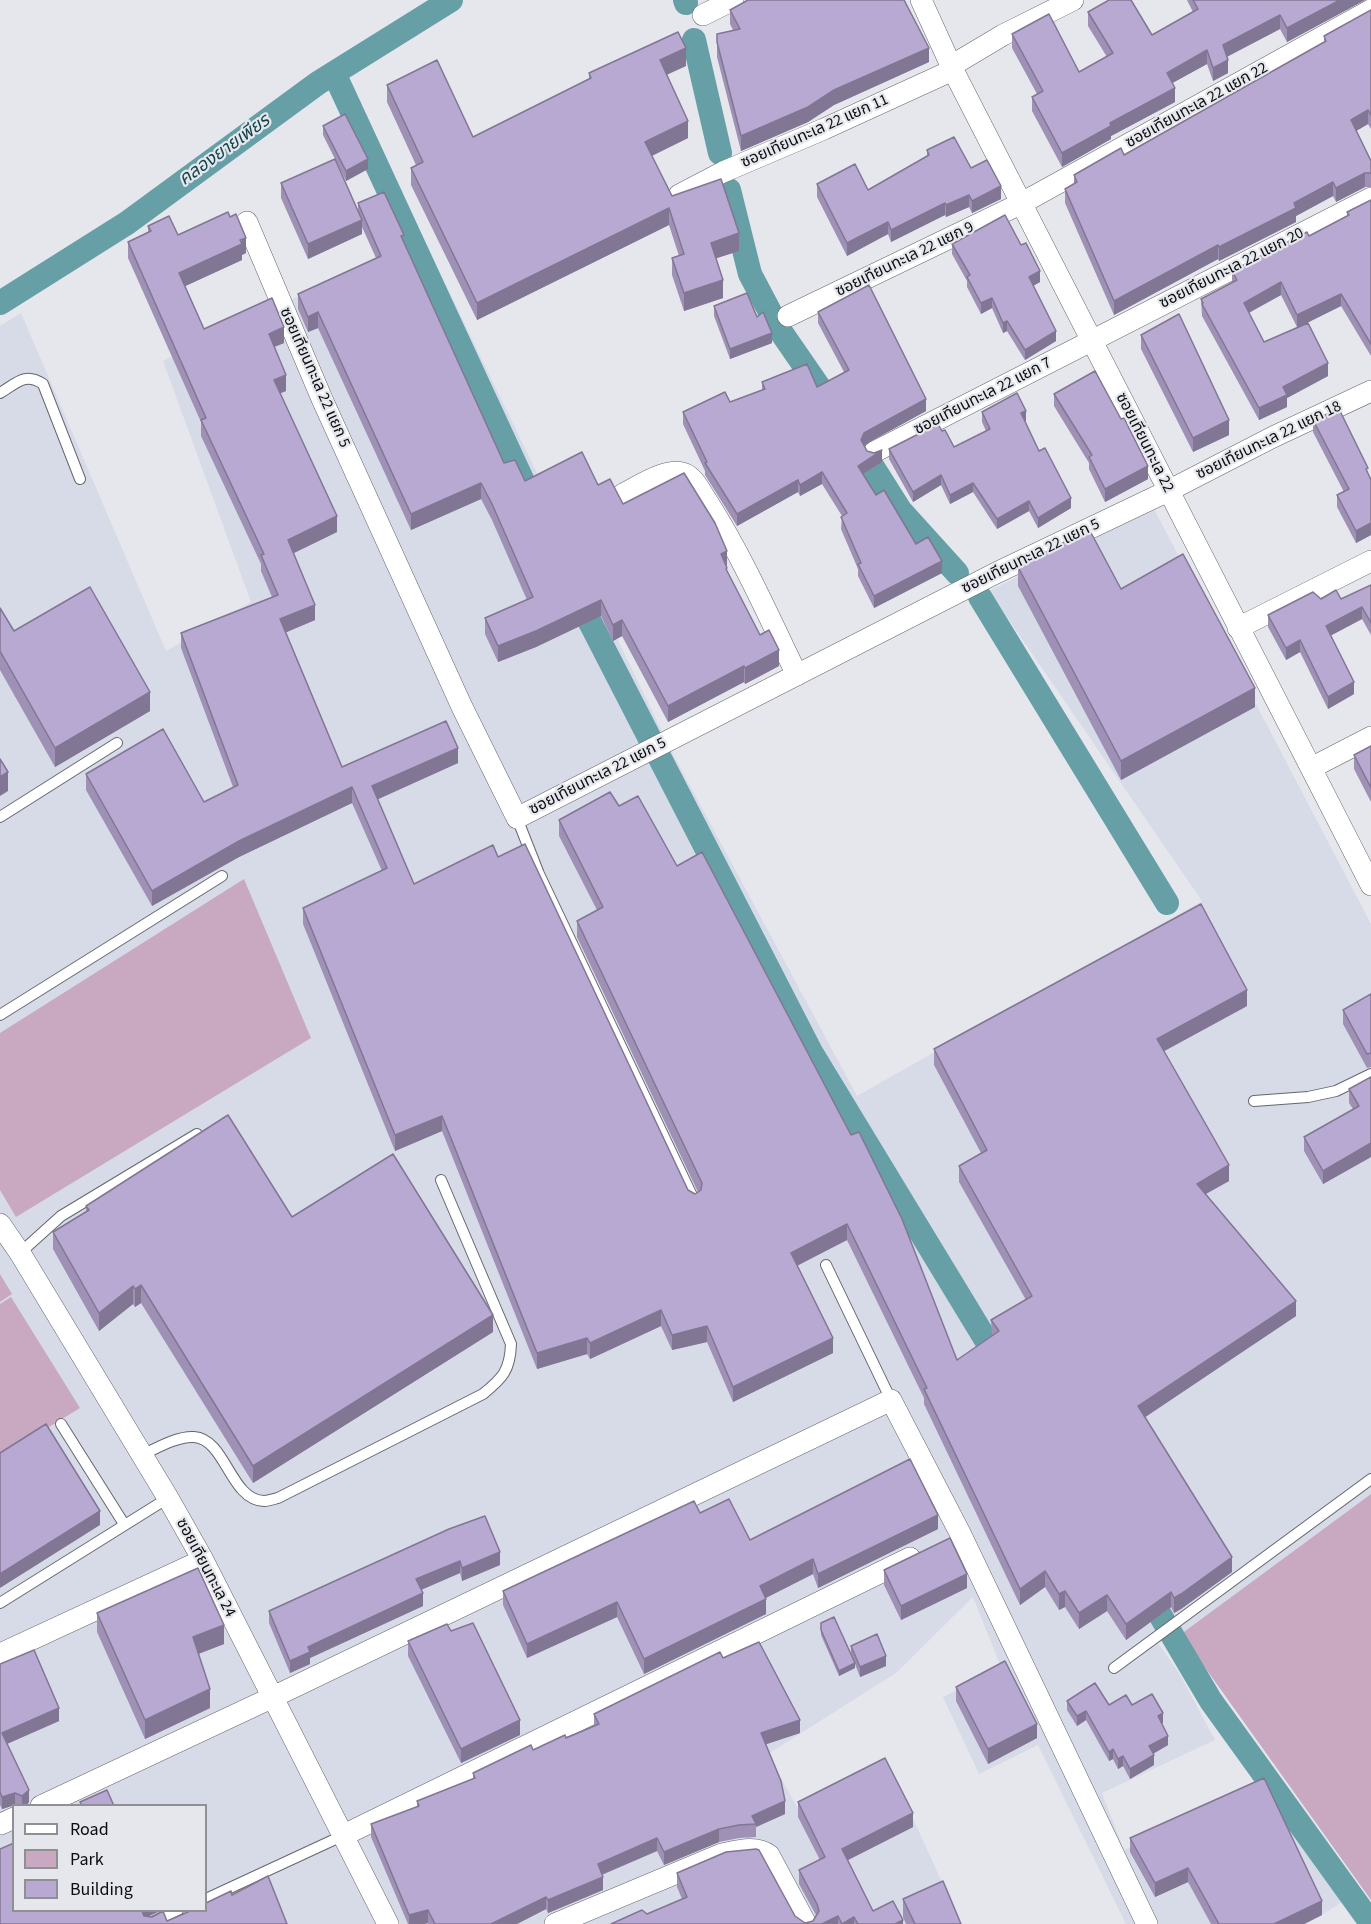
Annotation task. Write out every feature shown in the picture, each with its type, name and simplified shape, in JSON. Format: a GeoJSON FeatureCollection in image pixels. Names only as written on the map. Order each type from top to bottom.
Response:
{"type":"FeatureCollection","features":[{"type":"Feature","properties":{"kind":"street"},"geometry":{"type":"LineString","coordinates":[[703,15],[733,0]]}},
{"type":"Feature","properties":{"kind":"street","name":"ซอยเทียนทะเล 22"},"geometry":{"type":"LineString","coordinates":[[921,0],[952,68],[1371,885]]}},
{"type":"Feature","properties":{"kind":"street","name":"ซอยเทียนทะเล 22 แยก 11"},"geometry":{"type":"LineString","coordinates":[[679,195],[723,172],[824,129],[952,68],[1003,35],[1073,0]]}},
{"type":"Feature","properties":{"kind":"street","name":"ซอยเทียนทะเล 22 แยก 22"},"geometry":{"type":"LineString","coordinates":[[1022,203],[1371,10]]}},
{"type":"Feature","properties":{"kind":"street","name":"ซอยเทียนทะเล 22 แยก 20"},"geometry":{"type":"LineString","coordinates":[[1092,341],[1371,198]]}},
{"type":"Feature","properties":{"kind":"street","name":"ซอยเทียนทะเล 22 แยก 9"},"geometry":{"type":"LineString","coordinates":[[788,316],[1022,203]]}},
{"type":"Feature","properties":{"kind":"street","name":"ซอยเทียนทะเล 22 แยก 5"},"geometry":{"type":"LineString","coordinates":[[248,222],[322,399],[462,706],[518,818],[996,573],[1168,492]]}},
{"type":"Feature","properties":{"kind":"street","name":"ซอยเทียนทะเล 22 แยก 7"},"geometry":{"type":"LineString","coordinates":[[874,452],[1092,341]]}},
{"type":"Feature","properties":{"kind":"street","name":"ซอยเทียนทะเล 22 แยก 18"},"geometry":{"type":"LineString","coordinates":[[1168,492],[1273,437],[1371,391]]}},
{"type":"Feature","properties":{"kind":"street"},"geometry":{"type":"LineString","coordinates":[[623,494],[662,474],[679,473],[688,476],[698,487],[731,539],[797,675]]}},
{"type":"Feature","properties":{"kind":"street"},"geometry":{"type":"LineString","coordinates":[[1238,628],[1371,561]]}},
{"type":"Feature","properties":{"kind":"street"},"geometry":{"type":"LineString","coordinates":[[1311,768],[1371,737]]}},
{"type":"Feature","properties":{"kind":"street","name":"ซอยเทียนทะเล 24"},"geometry":{"type":"LineString","coordinates":[[0,1224],[20,1253],[168,1498],[388,1924]]}},
{"type":"Feature","properties":{"kind":"street"},"geometry":{"type":"LineString","coordinates":[[45,1804],[891,1400],[960,1533],[1147,1924]]}},
{"type":"Feature","properties":{"kind":"street"},"geometry":{"type":"LineString","coordinates":[[342,1836],[960,1533]]}},
{"type":"Feature","properties":{"kind":"street"},"geometry":{"type":"LineString","coordinates":[[0,1654],[202,1560]]}},
{"type":"Feature","properties":{"kind":"street"},"geometry":{"type":"LineString","coordinates":[[555,1924],[722,1854],[752,1849],[764,1851],[769,1855],[807,1924]]}},
{"type":"Feature","properties":{"kind":"lane"},"geometry":{"type":"LineString","coordinates":[[0,393],[25,378],[35,379],[43,384],[80,478]]}},
{"type":"Feature","properties":{"kind":"lane"},"geometry":{"type":"LineString","coordinates":[[0,817],[117,743]]}},
{"type":"Feature","properties":{"kind":"lane"},"geometry":{"type":"LineString","coordinates":[[518,818],[539,874],[695,1202]]}},
{"type":"Feature","properties":{"kind":"lane"},"geometry":{"type":"LineString","coordinates":[[0,1015],[222,876]]}},
{"type":"Feature","properties":{"kind":"lane"},"geometry":{"type":"LineString","coordinates":[[1254,1101],[1299,1098],[1336,1091],[1371,1074]]}},
{"type":"Feature","properties":{"kind":"lane"},"geometry":{"type":"LineString","coordinates":[[20,1253],[62,1216],[197,1134]]}},
{"type":"Feature","properties":{"kind":"lane"},"geometry":{"type":"LineString","coordinates":[[142,1455],[184,1437],[204,1438],[213,1446],[241,1488],[253,1498],[263,1501],[278,1498],[483,1394],[502,1379],[510,1361],[511,1344],[441,1180]]}},
{"type":"Feature","properties":{"kind":"lane"},"geometry":{"type":"LineString","coordinates":[[826,1265],[891,1400]]}},
{"type":"Feature","properties":{"kind":"lane"},"geometry":{"type":"LineString","coordinates":[[61,1424],[124,1524]]}},
{"type":"Feature","properties":{"kind":"lane"},"geometry":{"type":"LineString","coordinates":[[1114,1668],[1371,1479]]}},
{"type":"Feature","properties":{"kind":"lane"},"geometry":{"type":"LineString","coordinates":[[0,1603],[168,1498]]}},
{"type":"Feature","properties":{"kind":"lane"},"geometry":{"type":"LineString","coordinates":[[207,1899],[342,1836]]}},
{"type":"Feature","properties":{"kind":"lane"},"geometry":{"type":"LineString","coordinates":[[149,1924],[176,1912]]}},
{"type":"Feature","properties":{"kind":"shaded area"},"geometry":{"type":"Polygon","coordinates":[[[428,248],[674,756],[857,1096],[1202,901],[989,591],[1154,509],[1371,924],[1371,1494],[1181,1634],[1158,1643],[1179,1673],[1215,1740],[1102,1793],[1124,1850],[1262,1786],[1346,1900],[1306,1924],[1126,1924],[1038,1745],[979,1774],[943,1697],[1001,1667],[973,1597],[896,1673],[768,1754],[797,1807],[889,1766],[961,1924],[0,1924],[0,326],[21,313],[166,651],[251,602],[163,361],[290,300],[428,248]]]}},
{"type":"Feature","properties":{"kind":"green space"},"geometry":{"type":"Polygon","coordinates":[[[244,879],[311,1038],[16,1217],[0,1190],[0,1033],[244,879]]]}},
{"type":"Feature","properties":{"kind":"green space"},"geometry":{"type":"Polygon","coordinates":[[[0,1274],[12,1294],[0,1302],[0,1274]]]}},
{"type":"Feature","properties":{"kind":"green space"},"geometry":{"type":"Polygon","coordinates":[[[11,1297],[80,1408],[0,1457],[0,1304],[11,1297]]]}},
{"type":"Feature","properties":{"kind":"green space"},"geometry":{"type":"Polygon","coordinates":[[[1371,1494],[1371,1900],[1181,1634],[1371,1494]]]}},
{"type":"Feature","properties":{"kind":"building"},"geometry":{"type":"Polygon","coordinates":[[[748,0],[904,0],[929,48],[834,90],[808,107],[741,136],[717,42],[717,34],[740,29],[730,10],[748,0]]]}},
{"type":"Feature","properties":{"kind":"building"},"geometry":{"type":"Polygon","coordinates":[[[1109,0],[1131,0],[1152,35],[1198,9],[1193,0],[1340,0],[1287,28],[1280,15],[1223,45],[1228,60],[1213,68],[1207,50],[1167,73],[1175,88],[1110,123],[1111,126],[1062,153],[1032,97],[1043,91],[1012,34],[1049,14],[1079,72],[1113,53],[1088,12],[1109,0]]]}},
{"type":"Feature","properties":{"kind":"building"},"geometry":{"type":"Polygon","coordinates":[[[1371,10],[1371,115],[1368,110],[1351,120],[1371,161],[1371,173],[1365,173],[1336,188],[1333,182],[1294,203],[1296,208],[1219,247],[1218,245],[1114,301],[1065,189],[1077,182],[1074,175],[1121,148],[1124,155],[1326,41],[1324,36],[1371,10]]]}},
{"type":"Feature","properties":{"kind":"building"},"geometry":{"type":"Polygon","coordinates":[[[678,32],[686,48],[660,60],[688,121],[645,142],[672,196],[721,179],[739,233],[711,243],[723,280],[684,293],[672,258],[684,254],[669,208],[477,303],[411,168],[423,162],[387,85],[437,60],[473,137],[591,78],[589,73],[678,32]]]}},
{"type":"Feature","properties":{"kind":"building"},"geometry":{"type":"Polygon","coordinates":[[[345,114],[368,159],[346,171],[323,126],[345,114]]]}},
{"type":"Feature","properties":{"kind":"building"},"geometry":{"type":"Polygon","coordinates":[[[954,137],[971,168],[987,160],[1001,186],[972,201],[969,195],[946,205],[945,203],[891,230],[888,222],[847,243],[817,184],[855,164],[868,190],[929,155],[927,150],[954,137]]]}},
{"type":"Feature","properties":{"kind":"building"},"geometry":{"type":"Polygon","coordinates":[[[335,159],[362,220],[308,244],[281,183],[335,159]]]}},
{"type":"Feature","properties":{"kind":"building"},"geometry":{"type":"Polygon","coordinates":[[[384,192],[404,235],[401,236],[504,463],[515,460],[525,481],[582,452],[598,485],[610,479],[623,504],[684,473],[715,523],[727,551],[721,554],[726,569],[760,635],[769,630],[779,650],[668,706],[622,620],[613,625],[601,600],[498,646],[485,618],[533,597],[481,483],[411,514],[318,312],[308,317],[298,294],[381,256],[358,203],[384,192]]]}},
{"type":"Feature","properties":{"kind":"building"},"geometry":{"type":"Polygon","coordinates":[[[1371,200],[1371,344],[1341,294],[1297,315],[1281,282],[1244,303],[1264,342],[1308,323],[1328,363],[1283,387],[1287,395],[1259,408],[1201,299],[1237,280],[1232,271],[1307,232],[1309,236],[1349,215],[1347,212],[1371,200]]]}},
{"type":"Feature","properties":{"kind":"building"},"geometry":{"type":"Polygon","coordinates":[[[228,212],[230,217],[236,214],[246,238],[240,240],[242,244],[179,273],[204,329],[272,298],[284,327],[269,334],[286,375],[274,380],[337,516],[288,540],[315,605],[280,619],[342,767],[446,721],[458,748],[372,786],[414,884],[493,845],[498,857],[525,844],[688,1190],[695,1194],[701,1190],[702,1183],[577,921],[603,907],[559,820],[610,792],[619,806],[638,796],[677,866],[702,852],[851,1135],[859,1132],[902,1219],[957,1360],[999,1331],[991,1320],[1032,1296],[959,1166],[987,1150],[934,1049],[1201,904],[1247,990],[1157,1039],[1229,1165],[1197,1184],[1296,1301],[1138,1406],[1232,1557],[1181,1594],[1174,1598],[1171,1592],[1126,1624],[1107,1595],[1079,1613],[1065,1591],[1059,1594],[1045,1571],[1020,1589],[924,1389],[927,1388],[847,1224],[791,1253],[833,1338],[733,1387],[707,1326],[672,1335],[661,1310],[590,1343],[587,1338],[537,1353],[442,1116],[395,1135],[303,908],[387,868],[352,787],[239,841],[152,891],[86,774],[163,729],[204,802],[238,785],[181,633],[278,595],[261,555],[264,554],[201,420],[206,418],[128,242],[151,231],[148,226],[169,216],[178,235],[228,212]]]}},
{"type":"Feature","properties":{"kind":"building"},"geometry":{"type":"Polygon","coordinates":[[[1005,215],[1021,245],[1026,243],[1040,271],[1029,277],[1056,331],[1025,350],[1007,321],[1003,323],[992,298],[981,303],[967,277],[970,275],[952,244],[1005,215]]]}},
{"type":"Feature","properties":{"kind":"building"},"geometry":{"type":"Polygon","coordinates":[[[869,285],[926,399],[864,433],[861,440],[867,451],[874,453],[882,450],[858,466],[876,495],[884,490],[916,544],[928,537],[942,561],[874,596],[858,564],[861,563],[841,517],[847,513],[822,472],[800,485],[798,480],[737,514],[705,463],[707,462],[683,412],[725,392],[730,402],[765,389],[762,382],[807,364],[817,387],[849,370],[818,312],[869,285]]]}},
{"type":"Feature","properties":{"kind":"building"},"geometry":{"type":"Polygon","coordinates":[[[747,293],[757,317],[763,312],[772,333],[730,349],[714,306],[747,293]]]}},
{"type":"Feature","properties":{"kind":"building"},"geometry":{"type":"Polygon","coordinates":[[[1179,314],[1229,420],[1193,438],[1141,335],[1179,314]]]}},
{"type":"Feature","properties":{"kind":"building"},"geometry":{"type":"Polygon","coordinates":[[[1095,371],[1121,419],[1124,418],[1148,466],[1105,489],[1089,457],[1092,455],[1054,394],[1095,371]]]}},
{"type":"Feature","properties":{"kind":"building"},"geometry":{"type":"Polygon","coordinates":[[[1017,393],[1026,411],[1021,413],[1039,451],[1045,448],[1071,498],[1038,518],[1029,501],[997,519],[973,483],[950,495],[941,475],[913,492],[889,449],[938,424],[942,431],[945,430],[954,447],[990,429],[982,412],[1017,393]]]}},
{"type":"Feature","properties":{"kind":"building"},"geometry":{"type":"Polygon","coordinates":[[[1339,409],[1368,468],[1366,469],[1371,480],[1371,523],[1356,531],[1337,495],[1349,489],[1313,420],[1339,409]]]}},
{"type":"Feature","properties":{"kind":"building"},"geometry":{"type":"Polygon","coordinates":[[[1089,529],[1121,589],[1183,554],[1255,688],[1121,761],[1018,567],[1089,529]]]}},
{"type":"Feature","properties":{"kind":"building"},"geometry":{"type":"Polygon","coordinates":[[[1371,585],[1371,623],[1362,607],[1326,626],[1354,682],[1328,697],[1300,640],[1286,648],[1268,615],[1313,592],[1321,599],[1336,590],[1341,599],[1371,585]]]}},
{"type":"Feature","properties":{"kind":"building"},"geometry":{"type":"Polygon","coordinates":[[[90,587],[150,692],[55,748],[0,651],[0,608],[14,631],[90,587]]]}},
{"type":"Feature","properties":{"kind":"building"},"geometry":{"type":"Polygon","coordinates":[[[1371,746],[1371,788],[1354,755],[1371,746]]]}},
{"type":"Feature","properties":{"kind":"building"},"geometry":{"type":"Polygon","coordinates":[[[0,759],[8,772],[0,777],[0,759]]]}},
{"type":"Feature","properties":{"kind":"building"},"geometry":{"type":"Polygon","coordinates":[[[1371,994],[1371,1053],[1367,1054],[1343,1010],[1371,994]]]}},
{"type":"Feature","properties":{"kind":"building"},"geometry":{"type":"Polygon","coordinates":[[[1371,1077],[1371,1143],[1323,1171],[1304,1137],[1359,1106],[1349,1089],[1371,1077]]]}},
{"type":"Feature","properties":{"kind":"building"},"geometry":{"type":"Polygon","coordinates":[[[228,1115],[292,1217],[393,1154],[493,1315],[253,1466],[141,1285],[135,1289],[133,1286],[99,1313],[53,1232],[89,1210],[86,1206],[228,1115]]]}},
{"type":"Feature","properties":{"kind":"building"},"geometry":{"type":"Polygon","coordinates":[[[46,1424],[100,1511],[0,1574],[0,1453],[46,1424]]]}},
{"type":"Feature","properties":{"kind":"building"},"geometry":{"type":"Polygon","coordinates":[[[910,1459],[938,1515],[818,1574],[813,1559],[760,1586],[766,1599],[644,1659],[617,1602],[527,1644],[503,1591],[694,1501],[700,1513],[729,1499],[750,1540],[910,1459]]]}},
{"type":"Feature","properties":{"kind":"building"},"geometry":{"type":"Polygon","coordinates":[[[485,1516],[500,1552],[462,1568],[460,1561],[416,1579],[423,1593],[308,1647],[310,1652],[290,1661],[269,1611],[449,1529],[485,1516]]]}},
{"type":"Feature","properties":{"kind":"building"},"geometry":{"type":"Polygon","coordinates":[[[950,1538],[967,1574],[901,1606],[884,1570],[950,1538]]]}},
{"type":"Feature","properties":{"kind":"building"},"geometry":{"type":"Polygon","coordinates":[[[198,1568],[224,1625],[193,1637],[210,1689],[145,1720],[97,1613],[198,1568]]]}},
{"type":"Feature","properties":{"kind":"building"},"geometry":{"type":"Polygon","coordinates":[[[834,1617],[855,1663],[839,1671],[821,1630],[821,1623],[834,1617]]]}},
{"type":"Feature","properties":{"kind":"building"},"geometry":{"type":"Polygon","coordinates":[[[473,1623],[520,1720],[461,1749],[408,1641],[447,1624],[451,1631],[473,1623]]]}},
{"type":"Feature","properties":{"kind":"building"},"geometry":{"type":"Polygon","coordinates":[[[877,1634],[886,1656],[860,1667],[851,1646],[877,1634]]]}},
{"type":"Feature","properties":{"kind":"building"},"geometry":{"type":"Polygon","coordinates":[[[759,1642],[800,1720],[761,1733],[781,1781],[785,1801],[752,1816],[756,1824],[719,1829],[664,1852],[657,1838],[598,1864],[603,1877],[548,1900],[546,1897],[491,1924],[435,1924],[428,1910],[409,1915],[371,1824],[419,1806],[417,1801],[475,1778],[473,1773],[531,1745],[533,1750],[565,1735],[566,1738],[599,1724],[594,1714],[720,1652],[723,1658],[759,1642]]]}},
{"type":"Feature","properties":{"kind":"building"},"geometry":{"type":"Polygon","coordinates":[[[34,1650],[59,1708],[2,1733],[29,1790],[22,1796],[15,1793],[2,1797],[0,1792],[0,1664],[34,1650]]]}},
{"type":"Feature","properties":{"kind":"building"},"geometry":{"type":"Polygon","coordinates":[[[1005,1661],[1037,1724],[988,1749],[956,1687],[1005,1661]]]}},
{"type":"Feature","properties":{"kind":"building"},"geometry":{"type":"Polygon","coordinates":[[[1095,1683],[1109,1705],[1126,1695],[1132,1705],[1152,1694],[1163,1713],[1158,1716],[1168,1736],[1149,1746],[1154,1755],[1130,1769],[1123,1756],[1118,1759],[1113,1749],[1109,1752],[1086,1711],[1077,1716],[1067,1701],[1095,1683]]]}},
{"type":"Feature","properties":{"kind":"building"},"geometry":{"type":"Polygon","coordinates":[[[885,1758],[913,1813],[842,1849],[873,1911],[893,1901],[903,1920],[895,1924],[858,1924],[854,1917],[842,1924],[838,1916],[822,1924],[611,1924],[642,1910],[647,1914],[687,1897],[677,1873],[726,1852],[756,1849],[759,1850],[795,1916],[805,1923],[813,1921],[819,1911],[799,1870],[825,1857],[798,1802],[885,1758]]]}},
{"type":"Feature","properties":{"kind":"building"},"geometry":{"type":"Polygon","coordinates":[[[1264,1778],[1322,1901],[1274,1924],[1219,1924],[1188,1868],[1155,1883],[1130,1838],[1264,1778]]]}},
{"type":"Feature","properties":{"kind":"building"},"geometry":{"type":"Polygon","coordinates":[[[107,1790],[113,1804],[81,1804],[80,1802],[107,1790]]]}},
{"type":"Feature","properties":{"kind":"building"},"geometry":{"type":"Polygon","coordinates":[[[12,1844],[12,1912],[142,1912],[144,1916],[152,1917],[163,1912],[167,1921],[188,1912],[207,1912],[207,1903],[231,1891],[232,1895],[268,1876],[287,1924],[0,1924],[0,1849],[12,1844]]]}},
{"type":"Feature","properties":{"kind":"building"},"geometry":{"type":"Polygon","coordinates":[[[943,1881],[961,1924],[915,1924],[903,1899],[943,1881]]]}},
{"type":"Feature","properties":{"kind":"waterway","name":"คลองยายเพียร"},"geometry":{"type":"LineString","coordinates":[[0,303],[127,223],[318,83],[451,0]]}},
{"type":"Feature","properties":{"kind":"waterway"},"geometry":{"type":"LineString","coordinates":[[694,40],[720,153]]}},
{"type":"Feature","properties":{"kind":"waterway"},"geometry":{"type":"LineString","coordinates":[[334,73],[527,490]]}},
{"type":"Feature","properties":{"kind":"waterway"},"geometry":{"type":"LineString","coordinates":[[729,190],[750,274],[779,329],[837,413]]}},
{"type":"Feature","properties":{"kind":"waterway"},"geometry":{"type":"LineString","coordinates":[[857,442],[900,510],[957,573]]}},
{"type":"Feature","properties":{"kind":"waterway"},"geometry":{"type":"LineString","coordinates":[[575,593],[811,1052],[1003,1368]]}},
{"type":"Feature","properties":{"kind":"waterway"},"geometry":{"type":"LineString","coordinates":[[980,597],[1167,903]]}},
{"type":"Feature","properties":{"kind":"waterway"},"geometry":{"type":"LineString","coordinates":[[1143,1586],[1211,1701],[1371,1923]]}}]}
